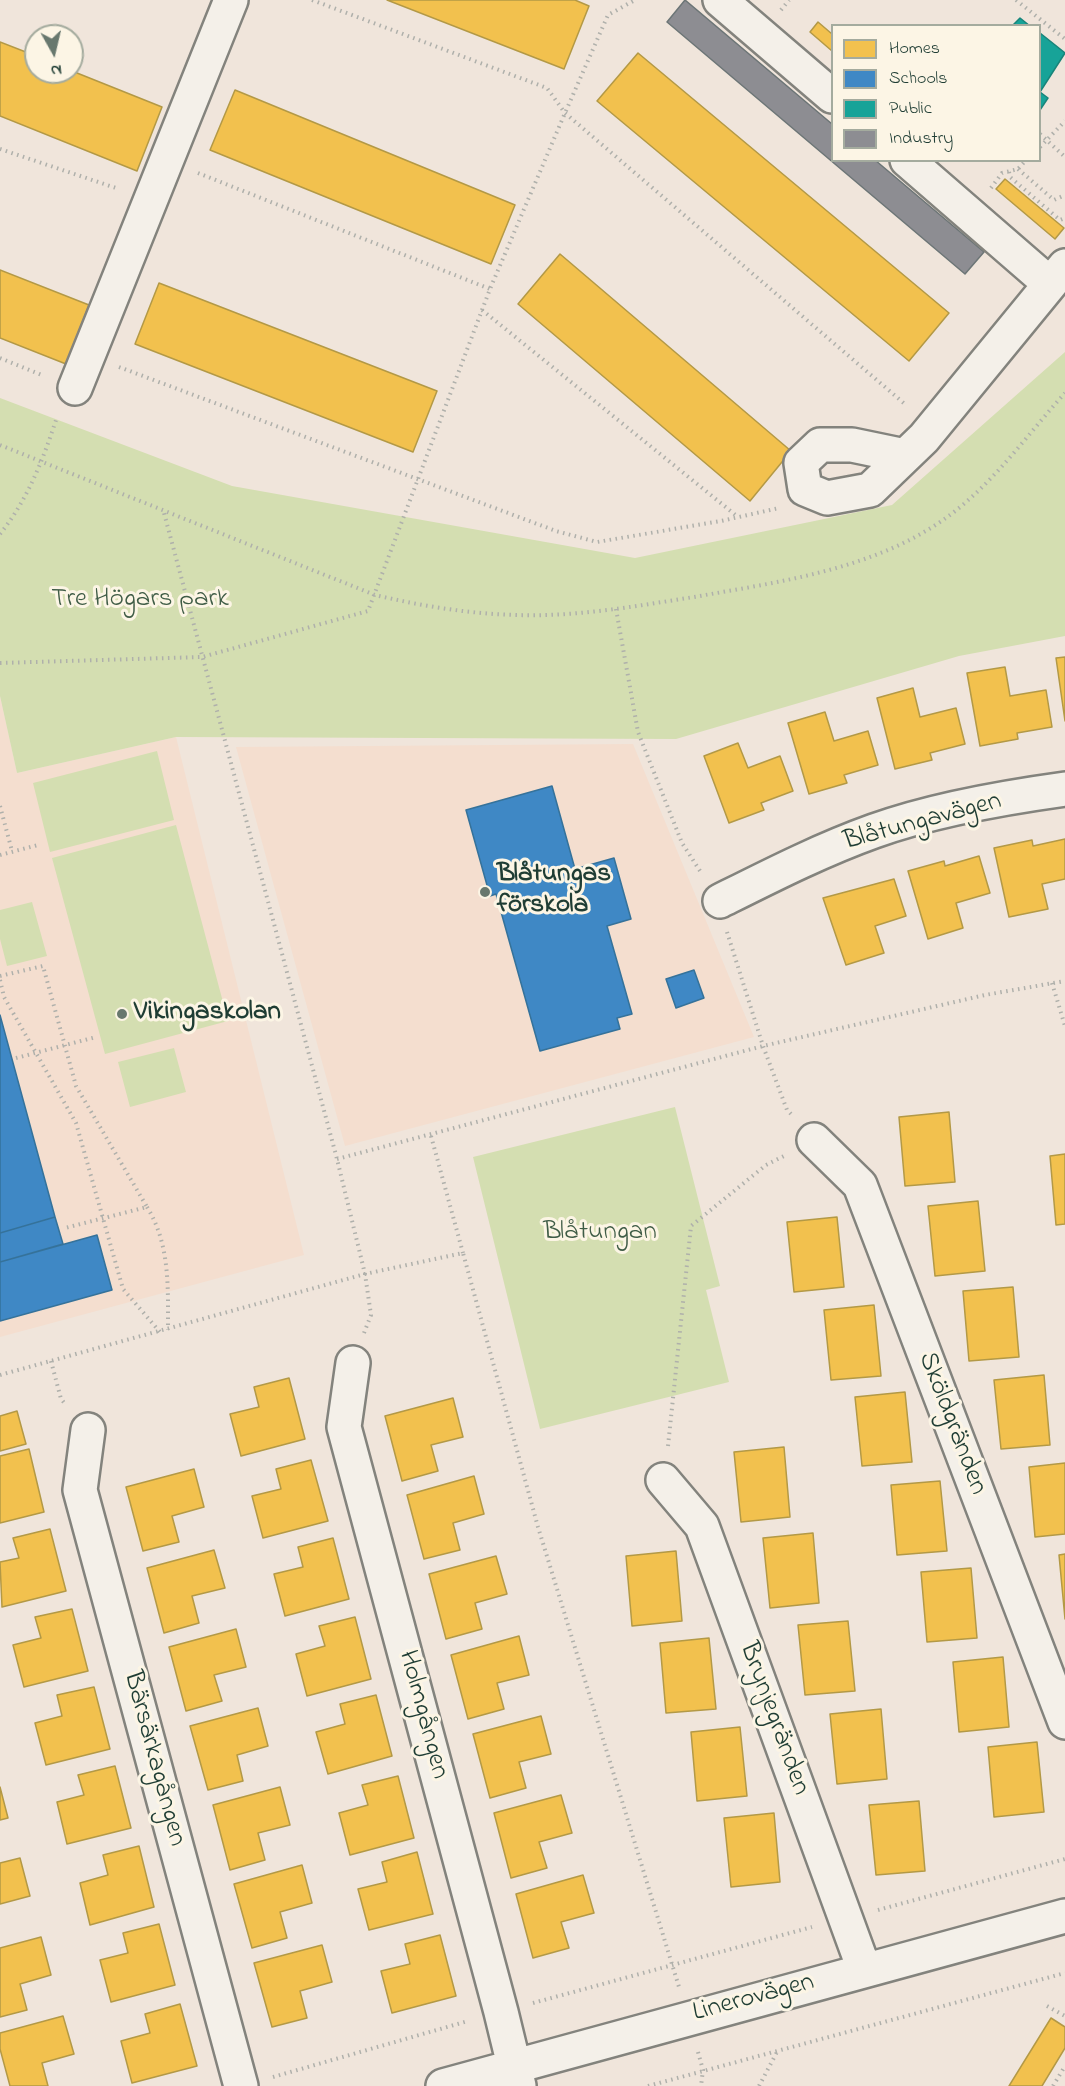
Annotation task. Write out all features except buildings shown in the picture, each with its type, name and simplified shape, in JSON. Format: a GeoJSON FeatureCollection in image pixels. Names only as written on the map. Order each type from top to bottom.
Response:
{"type":"FeatureCollection","features":[{"type":"Feature","properties":{"kind":"street"},"geometry":{"type":"LineString","coordinates":[[71,387],[89,355],[231,0]]}},
{"type":"Feature","properties":{"kind":"street"},"geometry":{"type":"LineString","coordinates":[[720,0],[764,31],[831,95]]}},
{"type":"Feature","properties":{"kind":"street"},"geometry":{"type":"LineString","coordinates":[[904,456],[852,445],[820,445],[801,463],[805,489],[827,498],[870,490],[904,456],[932,427],[1058,275],[910,162]]}},
{"type":"Feature","properties":{"kind":"street","name":"Blåtungavägen"},"geometry":{"type":"LineString","coordinates":[[720,901],[823,851],[876,830],[939,814],[1065,789]]}},
{"type":"Feature","properties":{"kind":"street","name":"Sköldgränden"},"geometry":{"type":"LineString","coordinates":[[814,1140],[860,1185],[1065,1722]]}},
{"type":"Feature","properties":{"kind":"street","name":"Holmgången"},"geometry":{"type":"LineString","coordinates":[[353,1363],[344,1427],[501,2012],[516,2076]]}},
{"type":"Feature","properties":{"kind":"street","name":"Bärsärkagången"},"geometry":{"type":"LineString","coordinates":[[88,1430],[80,1490],[241,2086]]}},
{"type":"Feature","properties":{"kind":"street","name":"Brynjegränden"},"geometry":{"type":"LineString","coordinates":[[663,1480],[702,1526],[864,1969]]}},
{"type":"Feature","properties":{"kind":"street","name":"Linerovägen"},"geometry":{"type":"LineString","coordinates":[[443,2086],[516,2076],[688,2017],[1065,1916]]}},
{"type":"Feature","properties":{"kind":"path"},"geometry":{"type":"LineString","coordinates":[[312,0],[547,88],[565,113],[932,427]]}},
{"type":"Feature","properties":{"kind":"path"},"geometry":{"type":"LineString","coordinates":[[0,663],[202,657],[368,611],[490,289],[565,113],[608,15],[635,0]]}},
{"type":"Feature","properties":{"kind":"path"},"geometry":{"type":"LineString","coordinates":[[1016,0],[1065,39]]}},
{"type":"Feature","properties":{"kind":"path"},"geometry":{"type":"LineString","coordinates":[[1041,146],[1065,121]]}},
{"type":"Feature","properties":{"kind":"path"},"geometry":{"type":"LineString","coordinates":[[1041,135],[1065,156]]}},
{"type":"Feature","properties":{"kind":"path"},"geometry":{"type":"LineString","coordinates":[[0,149],[26,160],[151,199]]}},
{"type":"Feature","properties":{"kind":"path"},"geometry":{"type":"LineString","coordinates":[[167,160],[490,289]]}},
{"type":"Feature","properties":{"kind":"path"},"geometry":{"type":"LineString","coordinates":[[1010,175],[1024,162]]}},
{"type":"Feature","properties":{"kind":"path"},"geometry":{"type":"LineString","coordinates":[[1018,169],[1054,200],[1065,195]]}},
{"type":"Feature","properties":{"kind":"path"},"geometry":{"type":"LineString","coordinates":[[999,178],[1002,173],[1010,175],[1060,220],[1065,218]]}},
{"type":"Feature","properties":{"kind":"path"},"geometry":{"type":"LineString","coordinates":[[482,310],[739,517]]}},
{"type":"Feature","properties":{"kind":"path"},"geometry":{"type":"LineString","coordinates":[[89,355],[556,531],[597,542],[739,517],[827,498]]}},
{"type":"Feature","properties":{"kind":"path"},"geometry":{"type":"LineString","coordinates":[[0,358],[71,387],[43,462],[18,512],[0,534]]}},
{"type":"Feature","properties":{"kind":"path"},"geometry":{"type":"LineString","coordinates":[[0,445],[164,513],[375,595],[418,606],[486,613],[559,614],[616,609],[776,582],[845,565],[912,539],[972,498],[1065,393]]}},
{"type":"Feature","properties":{"kind":"path"},"geometry":{"type":"LineString","coordinates":[[164,513],[337,1159],[365,1274],[371,1315],[353,1363]]}},
{"type":"Feature","properties":{"kind":"path"},"geometry":{"type":"LineString","coordinates":[[616,609],[638,732],[682,843],[720,901],[732,951],[787,1110],[814,1140],[766,1165],[691,1226],[663,1480]]}},
{"type":"Feature","properties":{"kind":"path"},"geometry":{"type":"LineString","coordinates":[[0,806],[12,851]]}},
{"type":"Feature","properties":{"kind":"path"},"geometry":{"type":"LineString","coordinates":[[0,855],[38,845]]}},
{"type":"Feature","properties":{"kind":"path"},"geometry":{"type":"LineString","coordinates":[[160,1332],[123,1289],[76,1123],[4,997],[0,978],[43,966],[76,1086],[154,1219],[169,1272],[168,1330]]}},
{"type":"Feature","properties":{"kind":"path"},"geometry":{"type":"LineString","coordinates":[[337,1159],[763,1046],[918,1010],[1065,981]]}},
{"type":"Feature","properties":{"kind":"path"},"geometry":{"type":"LineString","coordinates":[[1052,983],[1065,1026]]}},
{"type":"Feature","properties":{"kind":"path"},"geometry":{"type":"LineString","coordinates":[[16,1059],[96,1037]]}},
{"type":"Feature","properties":{"kind":"path"},"geometry":{"type":"LineString","coordinates":[[430,1136],[538,1527],[688,2017],[703,2070],[701,2086]]}},
{"type":"Feature","properties":{"kind":"path"},"geometry":{"type":"LineString","coordinates":[[65,1228],[147,1207]]}},
{"type":"Feature","properties":{"kind":"path"},"geometry":{"type":"LineString","coordinates":[[0,1375],[365,1274],[463,1252]]}},
{"type":"Feature","properties":{"kind":"path"},"geometry":{"type":"LineString","coordinates":[[51,1361],[61,1399],[88,1430]]}},
{"type":"Feature","properties":{"kind":"path"},"geometry":{"type":"LineString","coordinates":[[241,2086],[501,2012],[1065,1859]]}},
{"type":"Feature","properties":{"kind":"path"},"geometry":{"type":"LineString","coordinates":[[648,2086],[1065,1973]]}},
{"type":"Feature","properties":{"kind":"path"},"geometry":{"type":"LineString","coordinates":[[1047,2006],[1065,2016]]}},
{"type":"Feature","properties":{"kind":"path"},"geometry":{"type":"LineString","coordinates":[[759,2086],[778,2051]]}},
{"type":"Feature","properties":{"kind":"path"},"geometry":{"type":"LineString","coordinates":[[1053,2086],[1065,2066]]}},
{"type":"Feature","properties":{"kind":"shaded area","name":"Vikingaskolan"},"geometry":{"type":"Polygon","coordinates":[[[0,696],[17,773],[176,737],[304,1255],[0,1337],[0,696]]]}},
{"type":"Feature","properties":{"kind":"shaded area","name":"Blåtungas förskola"},"geometry":{"type":"Polygon","coordinates":[[[633,744],[754,1037],[345,1146],[236,747],[633,744]]]}},
{"type":"Feature","properties":{"kind":"green space","name":"Tre Högars park"},"geometry":{"type":"Polygon","coordinates":[[[1065,352],[1065,636],[959,656],[676,739],[176,737],[17,773],[0,696],[0,398],[232,486],[635,558],[892,505],[1065,352]]]}},
{"type":"Feature","properties":{"kind":"green space"},"geometry":{"type":"Polygon","coordinates":[[[157,751],[174,820],[50,852],[33,783],[157,751]]]}},
{"type":"Feature","properties":{"kind":"green space"},"geometry":{"type":"Polygon","coordinates":[[[176,825],[228,1021],[105,1054],[52,858],[176,825]]]}},
{"type":"Feature","properties":{"kind":"green space"},"geometry":{"type":"Polygon","coordinates":[[[32,902],[47,956],[7,966],[0,939],[0,910],[32,902]]]}},
{"type":"Feature","properties":{"kind":"green space"},"geometry":{"type":"Polygon","coordinates":[[[174,1048],[186,1092],[130,1107],[118,1062],[174,1048]]]}},
{"type":"Feature","properties":{"kind":"green space","name":"Blåtungan"},"geometry":{"type":"Polygon","coordinates":[[[675,1107],[720,1286],[706,1290],[729,1382],[540,1429],[473,1157],[675,1107]]]}},
{"type":"Feature","properties":{"kind":"place","name":"Blåtungas förskola"},"geometry":{"type":"Point","coordinates":[485,892]}},
{"type":"Feature","properties":{"kind":"place","name":"Vikingaskolan"},"geometry":{"type":"Point","coordinates":[122,1014]}}]}
